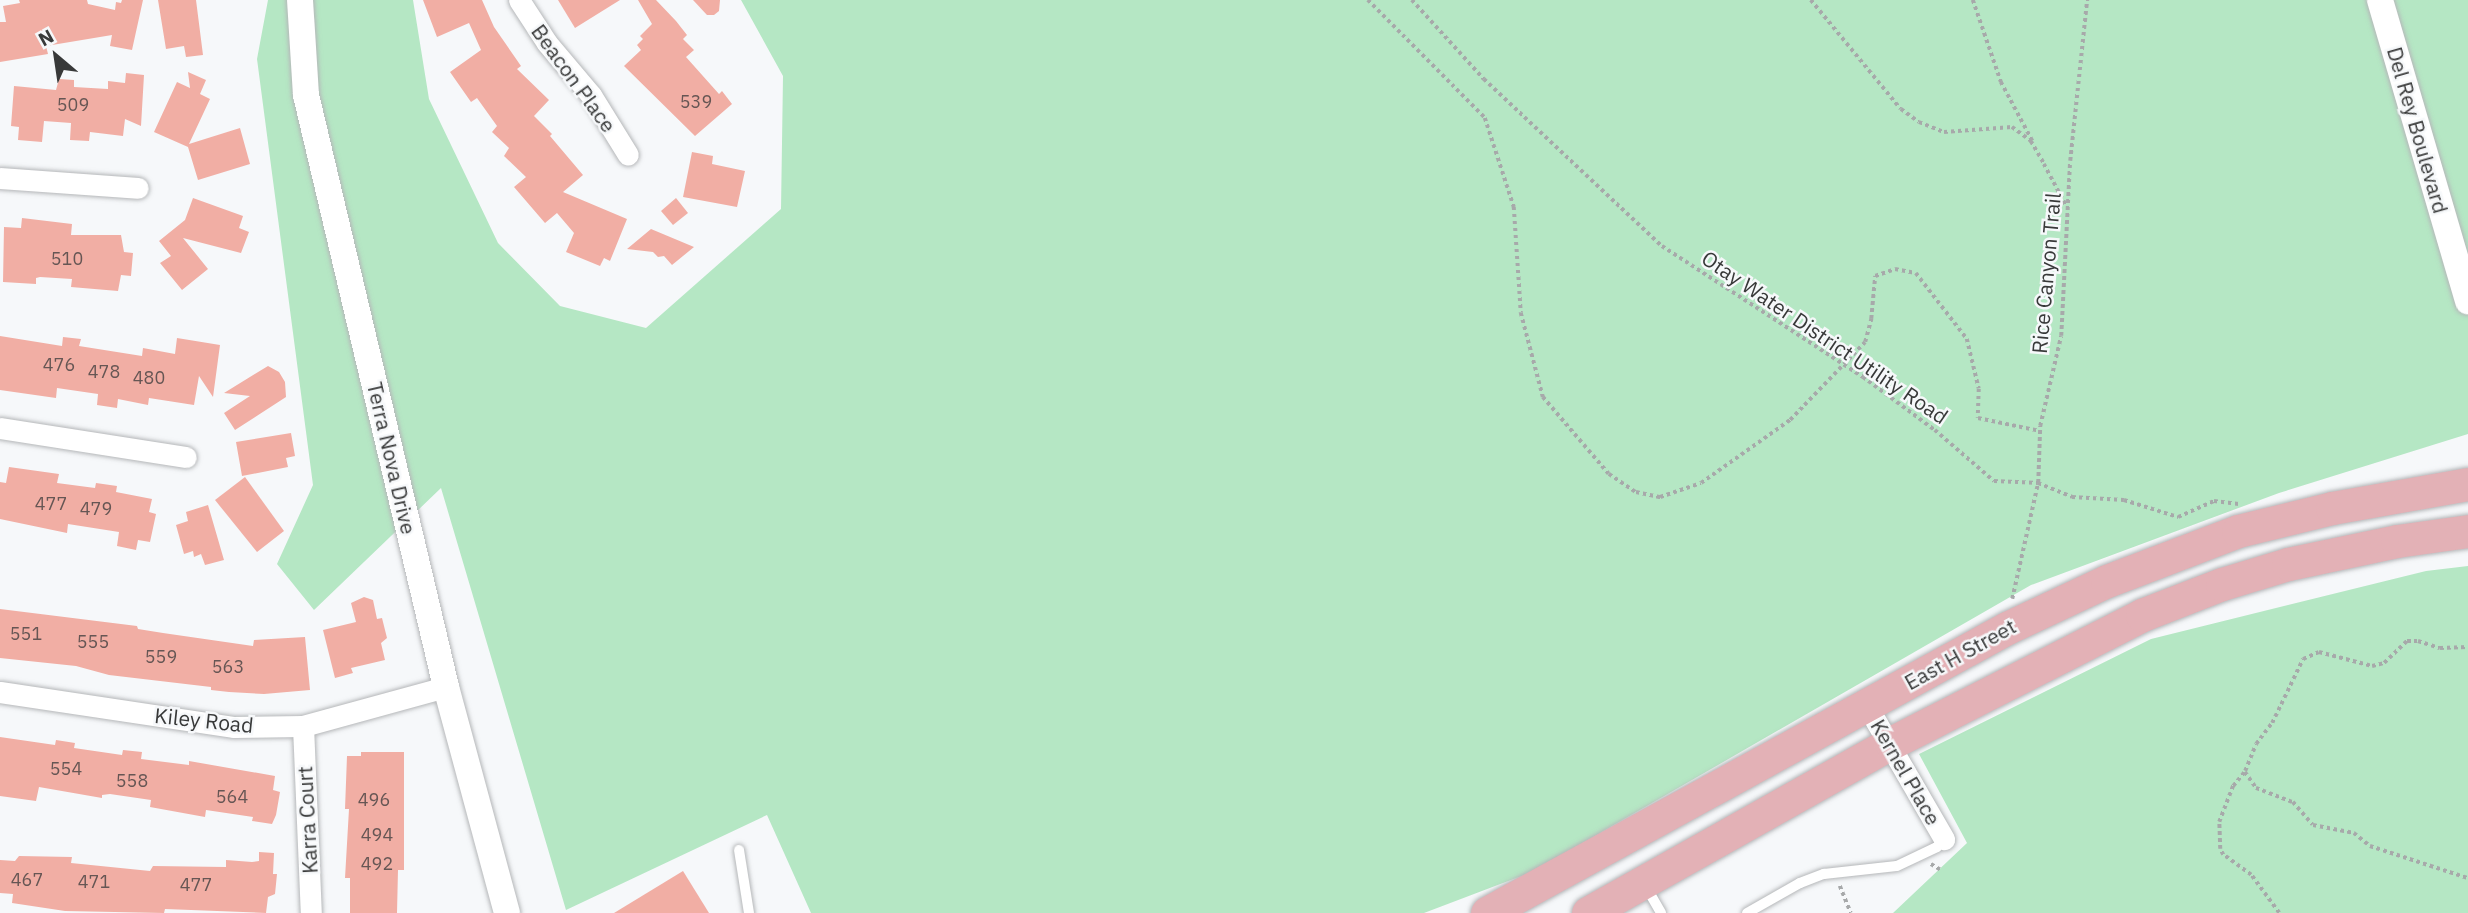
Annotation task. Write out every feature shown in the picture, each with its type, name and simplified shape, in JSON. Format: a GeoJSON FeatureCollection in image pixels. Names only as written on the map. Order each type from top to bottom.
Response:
{"type":"FeatureCollection","features":[{"type":"Feature","properties":{"kind":"main road","name":"East H Street"},"geometry":{"type":"LineString","coordinates":[[1488,913],[2007,628],[2107,581],[2238,531],[2332,508],[2468,484]]}},
{"type":"Feature","properties":{"kind":"main road"},"geometry":{"type":"LineString","coordinates":[[1588,913],[1629,894],[1891,743],[2142,615],[2222,584],[2302,561],[2397,541],[2468,531]]}},
{"type":"Feature","properties":{"kind":"street","name":"Terra Nova Drive"},"geometry":{"type":"LineString","coordinates":[[300,0],[306,95],[446,687],[507,913]]}},
{"type":"Feature","properties":{"kind":"street","name":"Beacon Place"},"geometry":{"type":"LineString","coordinates":[[519,0],[540,34],[591,95],[628,155]]}},
{"type":"Feature","properties":{"kind":"street","name":"Del Rey Boulevard"},"geometry":{"type":"LineString","coordinates":[[2380,0],[2468,301]]}},
{"type":"Feature","properties":{"kind":"street"},"geometry":{"type":"LineString","coordinates":[[0,178],[138,188]]}},
{"type":"Feature","properties":{"kind":"street"},"geometry":{"type":"LineString","coordinates":[[0,428],[186,457]]}},
{"type":"Feature","properties":{"kind":"street","name":"Kiley Road"},"geometry":{"type":"LineString","coordinates":[[0,692],[234,727],[303,726],[446,687]]}},
{"type":"Feature","properties":{"kind":"street","name":"Kernel Place"},"geometry":{"type":"LineString","coordinates":[[1867,706],[1891,743],[1944,839]]}},
{"type":"Feature","properties":{"kind":"street","name":"Karra Court"},"geometry":{"type":"LineString","coordinates":[[303,726],[311,913]]}},
{"type":"Feature","properties":{"kind":"lane"},"geometry":{"type":"LineString","coordinates":[[1747,913],[1824,874],[1897,866],[1937,847],[1944,839]]}},
{"type":"Feature","properties":{"kind":"lane"},"geometry":{"type":"LineString","coordinates":[[739,850],[749,913]]}},
{"type":"Feature","properties":{"kind":"lane"},"geometry":{"type":"LineString","coordinates":[[1629,894],[1661,913]]}},
{"type":"Feature","properties":{"kind":"path"},"geometry":{"type":"LineString","coordinates":[[1368,0],[1485,118],[1514,207],[1521,313],[1543,397],[1609,474],[1636,492],[1660,497],[1701,483],[1790,420],[1865,342],[1871,319],[1875,276],[1895,270],[1916,272],[1968,339],[1979,389],[1978,418],[2040,431]]}},
{"type":"Feature","properties":{"kind":"path","name":"Otay Water District Utility Road"},"geometry":{"type":"LineString","coordinates":[[1412,0],[1484,79],[1662,246],[1844,365],[1936,429],[1994,481],[2038,483],[2072,497],[2124,500],[2178,517],[2214,501],[2241,505]]}},
{"type":"Feature","properties":{"kind":"path"},"geometry":{"type":"LineString","coordinates":[[1811,0],[1902,109],[1919,122],[1944,132],[2012,127],[2031,141],[2045,165]]}},
{"type":"Feature","properties":{"kind":"path"},"geometry":{"type":"LineString","coordinates":[[1973,0],[2001,82],[2067,209]]}},
{"type":"Feature","properties":{"kind":"path","name":"Rice Canyon Trail"},"geometry":{"type":"LineString","coordinates":[[2007,628],[2038,483],[2040,431],[2061,336],[2067,209],[2087,0]]}},
{"type":"Feature","properties":{"kind":"path"},"geometry":{"type":"LineString","coordinates":[[2279,913],[2250,875],[2220,849],[2219,822],[2233,786],[2245,771],[2256,744],[2272,723],[2300,664],[2309,655],[2328,653],[2372,666],[2384,663],[2407,641],[2418,640],[2440,648],[2468,647]]}},
{"type":"Feature","properties":{"kind":"path"},"geometry":{"type":"LineString","coordinates":[[2245,771],[2256,788],[2293,802],[2313,825],[2354,833],[2370,846],[2468,878]]}},
{"type":"Feature","properties":{"kind":"path"},"geometry":{"type":"LineString","coordinates":[[1839,884],[1851,913]]}},
{"type":"Feature","properties":{"kind":"green space"},"geometry":{"type":"Polygon","coordinates":[[[268,0],[413,0],[429,99],[498,243],[560,306],[646,328],[781,209],[783,76],[741,0],[2468,0],[2468,434],[2279,493],[2031,585],[1532,872],[1424,913],[811,913],[767,815],[566,910],[441,488],[314,610],[277,564],[313,485],[257,59],[268,0]]]}},
{"type":"Feature","properties":{"kind":"green space"},"geometry":{"type":"Polygon","coordinates":[[[2468,566],[2468,913],[1893,913],[1967,843],[1919,754],[2151,639],[2426,571],[2468,566]]]}},
{"type":"Feature","properties":{"kind":"building"},"geometry":{"type":"Polygon","coordinates":[[[19,0],[87,0],[88,4],[115,10],[116,2],[143,0],[132,50],[110,46],[112,35],[46,46],[48,54],[0,62],[0,22],[6,22],[3,6],[20,3],[19,0]]]}},
{"type":"Feature","properties":{"kind":"building"},"geometry":{"type":"Polygon","coordinates":[[[158,0],[196,0],[203,55],[186,57],[184,46],[166,49],[158,0]]]}},
{"type":"Feature","properties":{"kind":"building"},"geometry":{"type":"Polygon","coordinates":[[[423,0],[482,0],[494,27],[521,66],[517,69],[549,100],[534,116],[552,134],[550,136],[583,175],[563,192],[627,219],[610,261],[604,258],[600,266],[566,252],[574,233],[557,213],[545,223],[514,187],[526,177],[504,156],[509,148],[492,132],[497,126],[477,98],[471,102],[450,72],[481,50],[469,23],[437,37],[423,0]]]}},
{"type":"Feature","properties":{"kind":"building"},"geometry":{"type":"Polygon","coordinates":[[[558,0],[620,0],[575,28],[558,0]]]}},
{"type":"Feature","properties":{"kind":"building"},"geometry":{"type":"Polygon","coordinates":[[[638,0],[656,0],[676,21],[687,35],[683,39],[694,50],[686,57],[719,94],[722,91],[732,104],[695,136],[624,66],[641,50],[637,45],[643,39],[640,36],[652,24],[638,0]]]}},
{"type":"Feature","properties":{"kind":"building"},"geometry":{"type":"Polygon","coordinates":[[[693,0],[720,0],[719,11],[714,15],[707,15],[693,0]]]}},
{"type":"Feature","properties":{"kind":"building"},"geometry":{"type":"Polygon","coordinates":[[[188,72],[206,80],[200,94],[210,99],[189,144],[240,128],[250,164],[198,180],[188,147],[154,132],[177,82],[190,88],[188,72]]]}},
{"type":"Feature","properties":{"kind":"building"},"geometry":{"type":"Polygon","coordinates":[[[126,73],[144,75],[141,126],[125,119],[123,136],[90,132],[89,141],[70,140],[71,123],[44,121],[42,142],[18,140],[19,127],[11,126],[14,86],[56,90],[59,79],[74,80],[74,87],[108,89],[108,81],[125,83],[126,73]]]}},
{"type":"Feature","properties":{"kind":"building"},"geometry":{"type":"Polygon","coordinates":[[[692,152],[713,156],[712,164],[745,171],[737,207],[683,197],[692,152]]]}},
{"type":"Feature","properties":{"kind":"building"},"geometry":{"type":"Polygon","coordinates":[[[193,198],[243,216],[239,228],[249,232],[241,253],[183,238],[208,269],[182,290],[160,263],[171,256],[159,241],[185,220],[193,198]]]}},
{"type":"Feature","properties":{"kind":"building"},"geometry":{"type":"Polygon","coordinates":[[[676,198],[688,213],[673,225],[661,211],[676,198]]]}},
{"type":"Feature","properties":{"kind":"building"},"geometry":{"type":"Polygon","coordinates":[[[22,218],[72,224],[71,235],[121,235],[124,252],[133,253],[131,276],[121,275],[118,291],[71,287],[72,279],[40,277],[36,278],[36,284],[3,282],[4,227],[21,228],[22,218]]]}},
{"type":"Feature","properties":{"kind":"building"},"geometry":{"type":"Polygon","coordinates":[[[651,229],[694,247],[672,265],[664,256],[658,257],[653,252],[627,249],[651,229]]]}},
{"type":"Feature","properties":{"kind":"building"},"geometry":{"type":"Polygon","coordinates":[[[0,336],[62,346],[63,337],[81,339],[79,346],[142,356],[143,348],[175,354],[177,338],[220,345],[213,397],[199,376],[194,405],[149,398],[148,405],[118,399],[117,408],[97,405],[98,394],[57,388],[56,398],[0,390],[0,336]]]}},
{"type":"Feature","properties":{"kind":"building"},"geometry":{"type":"Polygon","coordinates":[[[268,366],[279,372],[285,382],[286,397],[235,430],[224,413],[250,396],[224,393],[268,366]]]}},
{"type":"Feature","properties":{"kind":"building"},"geometry":{"type":"Polygon","coordinates":[[[291,433],[295,456],[286,458],[288,467],[242,476],[236,442],[291,433]]]}},
{"type":"Feature","properties":{"kind":"building"},"geometry":{"type":"Polygon","coordinates":[[[9,467],[59,474],[57,483],[95,488],[96,483],[117,486],[116,492],[152,499],[149,512],[156,514],[150,542],[138,540],[136,550],[117,546],[119,532],[68,524],[67,533],[0,519],[0,482],[6,483],[9,467]]]}},
{"type":"Feature","properties":{"kind":"building"},"geometry":{"type":"Polygon","coordinates":[[[245,477],[284,531],[257,552],[215,500],[245,477]]]}},
{"type":"Feature","properties":{"kind":"building"},"geometry":{"type":"Polygon","coordinates":[[[208,505],[224,560],[205,565],[201,554],[194,557],[193,551],[184,554],[176,525],[188,521],[186,512],[208,505]]]}},
{"type":"Feature","properties":{"kind":"building"},"geometry":{"type":"Polygon","coordinates":[[[364,597],[373,600],[377,619],[382,618],[387,638],[381,643],[385,660],[351,668],[353,673],[335,678],[323,630],[356,622],[351,603],[364,597]]]}},
{"type":"Feature","properties":{"kind":"building"},"geometry":{"type":"Polygon","coordinates":[[[0,609],[137,626],[138,629],[253,646],[254,640],[305,637],[310,690],[264,694],[229,692],[211,690],[211,687],[109,675],[76,666],[0,658],[0,609]]]}},
{"type":"Feature","properties":{"kind":"building"},"geometry":{"type":"Polygon","coordinates":[[[0,737],[55,745],[56,740],[75,743],[74,748],[122,755],[123,750],[142,752],[141,759],[189,765],[189,761],[275,776],[273,790],[280,792],[276,815],[272,824],[252,821],[253,817],[206,810],[205,817],[150,807],[151,800],[110,794],[102,795],[102,798],[39,787],[36,801],[0,796],[0,737]]]}},
{"type":"Feature","properties":{"kind":"building"},"geometry":{"type":"Polygon","coordinates":[[[361,752],[404,752],[404,870],[398,870],[397,913],[350,913],[350,878],[345,878],[349,809],[345,809],[347,756],[361,756],[361,752]]]}},
{"type":"Feature","properties":{"kind":"building"},"geometry":{"type":"Polygon","coordinates":[[[259,852],[274,853],[273,874],[277,874],[275,894],[268,897],[266,913],[165,909],[164,913],[65,911],[12,903],[13,894],[0,893],[0,860],[15,861],[19,856],[72,857],[71,863],[150,871],[153,866],[226,867],[226,860],[259,861],[259,852]]]}},
{"type":"Feature","properties":{"kind":"building"},"geometry":{"type":"Polygon","coordinates":[[[683,871],[709,913],[614,913],[683,871]]]}}]}
